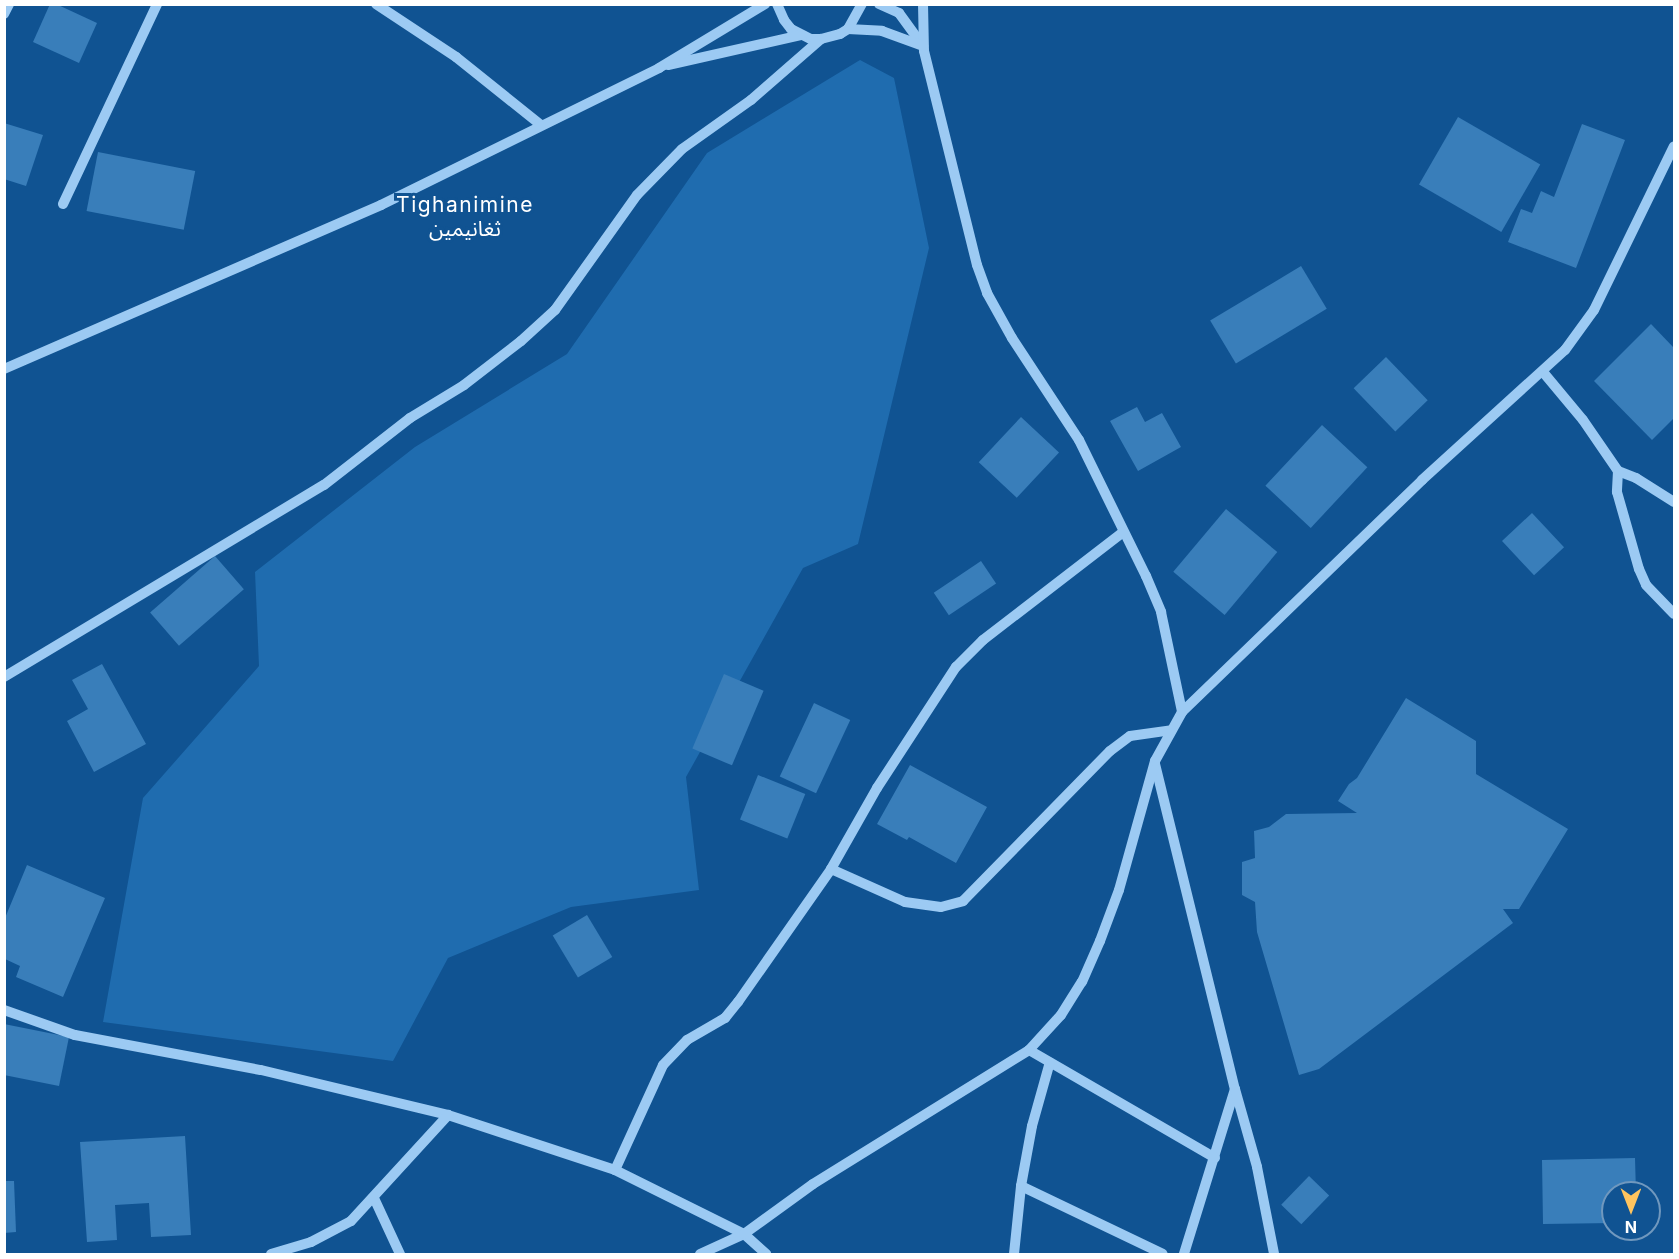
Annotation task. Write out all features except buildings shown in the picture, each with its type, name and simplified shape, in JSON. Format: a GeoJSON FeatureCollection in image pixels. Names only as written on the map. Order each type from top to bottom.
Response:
{"type":"FeatureCollection","features":[{"type":"Feature","properties":{"kind":"street"},"geometry":{"type":"LineString","coordinates":[[4,14],[9,4]]}},
{"type":"Feature","properties":{"kind":"street"},"geometry":{"type":"LineString","coordinates":[[63,204],[157,4]]}},
{"type":"Feature","properties":{"kind":"street"},"geometry":{"type":"LineString","coordinates":[[376,4],[456,57],[541,125]]}},
{"type":"Feature","properties":{"kind":"street"},"geometry":{"type":"LineString","coordinates":[[4,369],[381,206],[659,68],[765,4]]}},
{"type":"Feature","properties":{"kind":"street"},"geometry":{"type":"LineString","coordinates":[[777,4],[784,20],[801,35]]}},
{"type":"Feature","properties":{"kind":"street"},"geometry":{"type":"LineString","coordinates":[[659,68],[801,35],[821,39],[840,34],[848,29],[862,4]]}},
{"type":"Feature","properties":{"kind":"street"},"geometry":{"type":"LineString","coordinates":[[879,4],[899,13],[923,46]]}},
{"type":"Feature","properties":{"kind":"street"},"geometry":{"type":"LineString","coordinates":[[923,4],[923,46],[975,256],[987,293],[1012,338],[1079,440],[1161,612],[1182,712]]}},
{"type":"Feature","properties":{"kind":"street"},"geometry":{"type":"LineString","coordinates":[[848,29],[882,31],[923,46]]}},
{"type":"Feature","properties":{"kind":"street"},"geometry":{"type":"LineString","coordinates":[[4,677],[324,485],[410,418],[464,385],[521,341],[555,309],[637,195],[682,149],[751,100],[821,39]]}},
{"type":"Feature","properties":{"kind":"street"},"geometry":{"type":"LineString","coordinates":[[699,1254],[744,1234],[813,1184],[1029,1050],[1061,1015],[1082,982],[1119,890],[1155,761],[1182,712],[1422,480],[1566,350],[1594,310],[1674,146]]}},
{"type":"Feature","properties":{"kind":"street"},"geometry":{"type":"LineString","coordinates":[[1543,372],[1583,420],[1618,471],[1636,478],[1674,502]]}},
{"type":"Feature","properties":{"kind":"street"},"geometry":{"type":"LineString","coordinates":[[1618,471],[1617,492],[1646,585],[1674,614]]}},
{"type":"Feature","properties":{"kind":"street"},"geometry":{"type":"LineString","coordinates":[[615,1170],[663,1065],[687,1040],[725,1018],[831,869],[877,789],[956,667],[983,640],[1123,532]]}},
{"type":"Feature","properties":{"kind":"street"},"geometry":{"type":"LineString","coordinates":[[831,869],[905,902],[941,908],[963,901],[1110,751],[1130,736],[1172,730]]}},
{"type":"Feature","properties":{"kind":"street"},"geometry":{"type":"LineString","coordinates":[[1155,761],[1235,1089],[1257,1167],[1274,1254]]}},
{"type":"Feature","properties":{"kind":"street"},"geometry":{"type":"LineString","coordinates":[[4,1010],[75,1035],[306,1079],[448,1115],[615,1170],[744,1234],[766,1254]]}},
{"type":"Feature","properties":{"kind":"street"},"geometry":{"type":"LineString","coordinates":[[1029,1050],[1215,1158]]}},
{"type":"Feature","properties":{"kind":"street"},"geometry":{"type":"LineString","coordinates":[[1014,1254],[1021,1186],[1032,1126],[1050,1062]]}},
{"type":"Feature","properties":{"kind":"street"},"geometry":{"type":"LineString","coordinates":[[1184,1254],[1235,1089]]}},
{"type":"Feature","properties":{"kind":"street"},"geometry":{"type":"LineString","coordinates":[[271,1254],[311,1242],[351,1221],[448,1115]]}},
{"type":"Feature","properties":{"kind":"street"},"geometry":{"type":"LineString","coordinates":[[1021,1186],[1162,1254]]}},
{"type":"Feature","properties":{"kind":"street"},"geometry":{"type":"LineString","coordinates":[[374,1198],[400,1254]]}},
{"type":"Feature","properties":{"kind":"shaded area"},"geometry":{"type":"Polygon","coordinates":[[[860,60],[894,78],[929,248],[858,544],[803,568],[686,777],[699,890],[571,907],[448,958],[393,1061],[103,1022],[143,798],[259,666],[255,572],[415,447],[567,354],[707,153],[860,60]]]}},
{"type":"Feature","properties":{"kind":"district","name":"Tighanimine ثغانيمين"},"geometry":{"type":"Point","coordinates":[465,217]}}]}
